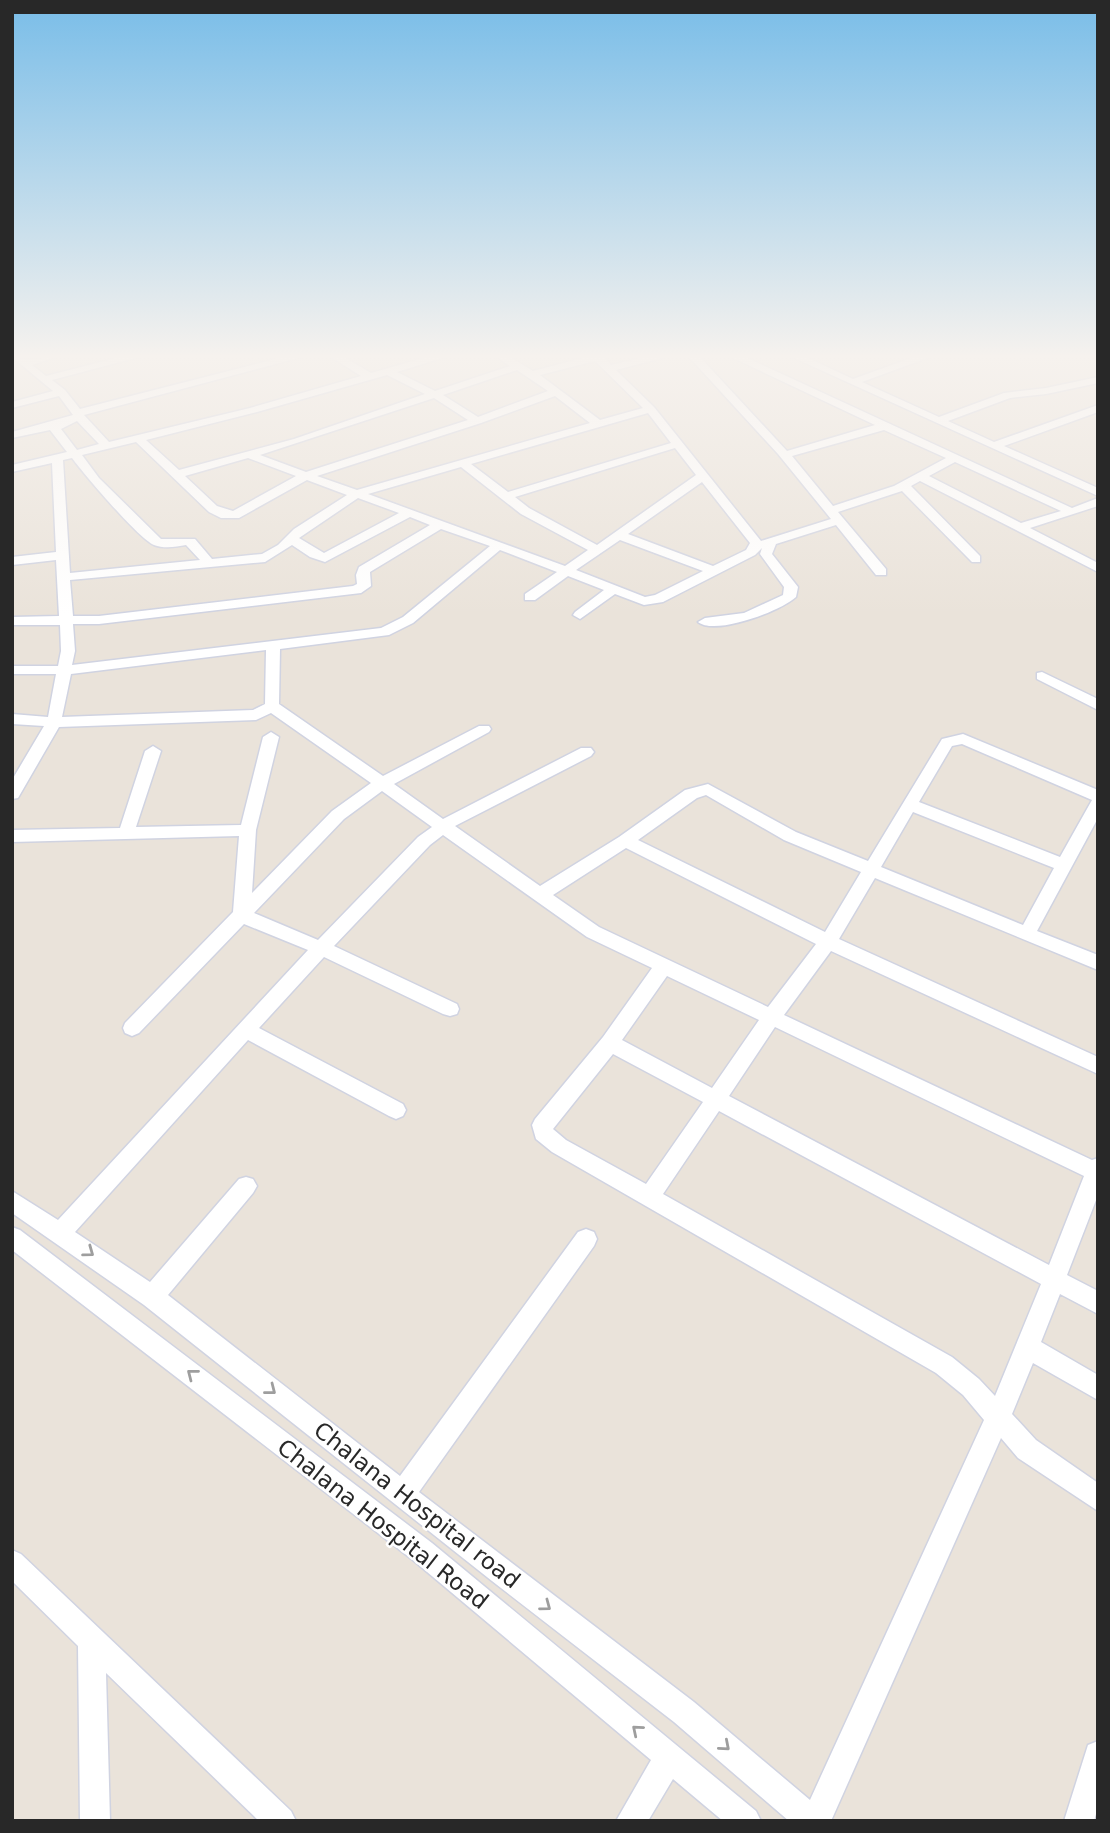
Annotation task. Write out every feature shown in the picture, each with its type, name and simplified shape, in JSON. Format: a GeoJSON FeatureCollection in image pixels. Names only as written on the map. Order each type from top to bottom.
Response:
{"type":"FeatureCollection","features":[{"type":"Feature","properties":{"kind":"street"},"geometry":{"type":"LineString","coordinates":[[65,443],[95,480],[152,537],[164,543],[190,540],[195,542],[210,565]]}},
{"type":"Feature","properties":{"kind":"street"},"geometry":{"type":"LineString","coordinates":[[104,443],[107,446]]}},
{"type":"Feature","properties":{"kind":"street"},"geometry":{"type":"LineString","coordinates":[[12,469],[123,443]]}},
{"type":"Feature","properties":{"kind":"street"},"geometry":{"type":"LineString","coordinates":[[143,443],[214,509],[228,516],[241,513],[305,476],[410,443]]}},
{"type":"Feature","properties":{"kind":"street"},"geometry":{"type":"LineString","coordinates":[[175,475],[289,443]]}},
{"type":"Feature","properties":{"kind":"street"},"geometry":{"type":"LineString","coordinates":[[65,577],[265,558],[356,494],[533,443]]}},
{"type":"Feature","properties":{"kind":"street"},"geometry":{"type":"LineString","coordinates":[[773,443],[881,572]]}},
{"type":"Feature","properties":{"kind":"street"},"geometry":{"type":"LineString","coordinates":[[785,455],[828,443]]}},
{"type":"Feature","properties":{"kind":"street"},"geometry":{"type":"LineString","coordinates":[[921,443],[1073,512]]}},
{"type":"Feature","properties":{"kind":"street"},"geometry":{"type":"LineString","coordinates":[[986,443],[1098,492]]}},
{"type":"Feature","properties":{"kind":"street"},"geometry":{"type":"LineString","coordinates":[[993,446],[1003,443]]}},
{"type":"Feature","properties":{"kind":"street"},"geometry":{"type":"LineString","coordinates":[[504,497],[678,444],[756,546]]}},
{"type":"Feature","properties":{"kind":"street"},"geometry":{"type":"LineString","coordinates":[[249,455],[650,601],[751,552],[756,546],[921,477],[954,458]]}},
{"type":"Feature","properties":{"kind":"street"},"geometry":{"type":"LineString","coordinates":[[12,794],[54,722],[68,650],[57,458]]}},
{"type":"Feature","properties":{"kind":"street"},"geometry":{"type":"LineString","coordinates":[[461,463],[504,497],[538,519],[597,550]]}},
{"type":"Feature","properties":{"kind":"street"},"geometry":{"type":"LineString","coordinates":[[530,597],[703,476]]}},
{"type":"Feature","properties":{"kind":"street"},"geometry":{"type":"LineString","coordinates":[[921,477],[1098,569]]}},
{"type":"Feature","properties":{"kind":"street"},"geometry":{"type":"LineString","coordinates":[[903,485],[976,559]]}},
{"type":"Feature","properties":{"kind":"street"},"geometry":{"type":"LineString","coordinates":[[1018,528],[1098,502]]}},
{"type":"Feature","properties":{"kind":"street"},"geometry":{"type":"LineString","coordinates":[[291,538],[314,554],[325,558],[409,513]]}},
{"type":"Feature","properties":{"kind":"street"},"geometry":{"type":"LineString","coordinates":[[12,621],[67,621],[356,590],[365,586],[362,575],[364,570],[440,524]]}},
{"type":"Feature","properties":{"kind":"street"},"geometry":{"type":"LineString","coordinates":[[619,535],[714,571]]}},
{"type":"Feature","properties":{"kind":"street"},"geometry":{"type":"LineString","coordinates":[[705,622],[747,617],[789,597],[791,587],[766,554],[771,541]]}},
{"type":"Feature","properties":{"kind":"street"},"geometry":{"type":"LineString","coordinates":[[13,671],[65,670],[374,633],[398,627],[499,545]]}},
{"type":"Feature","properties":{"kind":"street"},"geometry":{"type":"LineString","coordinates":[[12,561],[64,555]]}},
{"type":"Feature","properties":{"kind":"street"},"geometry":{"type":"LineString","coordinates":[[580,615],[614,589]]}},
{"type":"Feature","properties":{"kind":"street"},"geometry":{"type":"LineString","coordinates":[[12,719],[54,722],[236,718],[265,712],[272,706],[273,646]]}},
{"type":"Feature","properties":{"kind":"street"},"geometry":{"type":"LineString","coordinates":[[1042,676],[1098,705]]}},
{"type":"Feature","properties":{"kind":"street"},"geometry":{"type":"LineString","coordinates":[[272,706],[593,932],[1097,1171],[998,1418],[814,1821]]}},
{"type":"Feature","properties":{"kind":"street"},"geometry":{"type":"LineString","coordinates":[[132,1028],[338,814],[381,784],[484,729]]}},
{"type":"Feature","properties":{"kind":"street"},"geometry":{"type":"LineString","coordinates":[[242,913],[248,830],[271,737]]}},
{"type":"Feature","properties":{"kind":"street"},"geometry":{"type":"LineString","coordinates":[[650,1196],[771,1018],[828,942],[870,867],[947,742],[963,739],[1098,796]]}},
{"type":"Feature","properties":{"kind":"street"},"geometry":{"type":"LineString","coordinates":[[127,834],[153,751]]}},
{"type":"Feature","properties":{"kind":"street"},"geometry":{"type":"LineString","coordinates":[[61,1232],[321,948],[442,826],[586,752]]}},
{"type":"Feature","properties":{"kind":"street"},"geometry":{"type":"LineString","coordinates":[[539,895],[625,841],[691,794],[708,789],[790,836],[1098,963]]}},
{"type":"Feature","properties":{"kind":"street"},"geometry":{"type":"LineString","coordinates":[[1027,933],[1098,803]]}},
{"type":"Feature","properties":{"kind":"street"},"geometry":{"type":"LineString","coordinates":[[908,804],[1064,865]]}},
{"type":"Feature","properties":{"kind":"street"},"geometry":{"type":"LineString","coordinates":[[12,836],[248,830]]}},
{"type":"Feature","properties":{"kind":"street"},"geometry":{"type":"LineString","coordinates":[[625,841],[828,942],[1098,1066]]}},
{"type":"Feature","properties":{"kind":"street"},"geometry":{"type":"LineString","coordinates":[[242,913],[251,920],[321,948],[450,1009]]}},
{"type":"Feature","properties":{"kind":"street"},"geometry":{"type":"LineString","coordinates":[[664,966],[610,1043],[542,1125],[543,1133],[559,1146],[944,1365],[971,1387],[1027,1449],[1098,1498]]}},
{"type":"Feature","properties":{"kind":"street"},"geometry":{"type":"LineString","coordinates":[[246,1030],[396,1110]]}},
{"type":"Feature","properties":{"kind":"street"},"geometry":{"type":"LineString","coordinates":[[610,1043],[1098,1303]]}},
{"type":"Feature","properties":{"kind":"street"},"geometry":{"type":"LineString","coordinates":[[152,1297],[246,1186]]}},
{"type":"Feature","properties":{"kind":"street","name":"Chalana Hospital road"},"geometry":{"type":"LineString","coordinates":[[12,1201],[61,1232],[152,1297],[501,1572],[684,1712],[814,1821]]}},
{"type":"Feature","properties":{"kind":"street","name":"Chalana Hospital Road"},"geometry":{"type":"LineString","coordinates":[[12,1237],[423,1552],[746,1821]]}},
{"type":"Feature","properties":{"kind":"street"},"geometry":{"type":"LineString","coordinates":[[403,1493],[586,1240]]}},
{"type":"Feature","properties":{"kind":"street"},"geometry":{"type":"LineString","coordinates":[[1028,1347],[1098,1388]]}},
{"type":"Feature","properties":{"kind":"street"},"geometry":{"type":"LineString","coordinates":[[12,1563],[281,1821]]}},
{"type":"Feature","properties":{"kind":"street"},"geometry":{"type":"LineString","coordinates":[[92,1638],[95,1821]]}},
{"type":"Feature","properties":{"kind":"street"},"geometry":{"type":"LineString","coordinates":[[1079,1821],[1098,1755]]}},
{"type":"Feature","properties":{"kind":"street"},"geometry":{"type":"LineString","coordinates":[[631,1821],[669,1757]]}}]}
